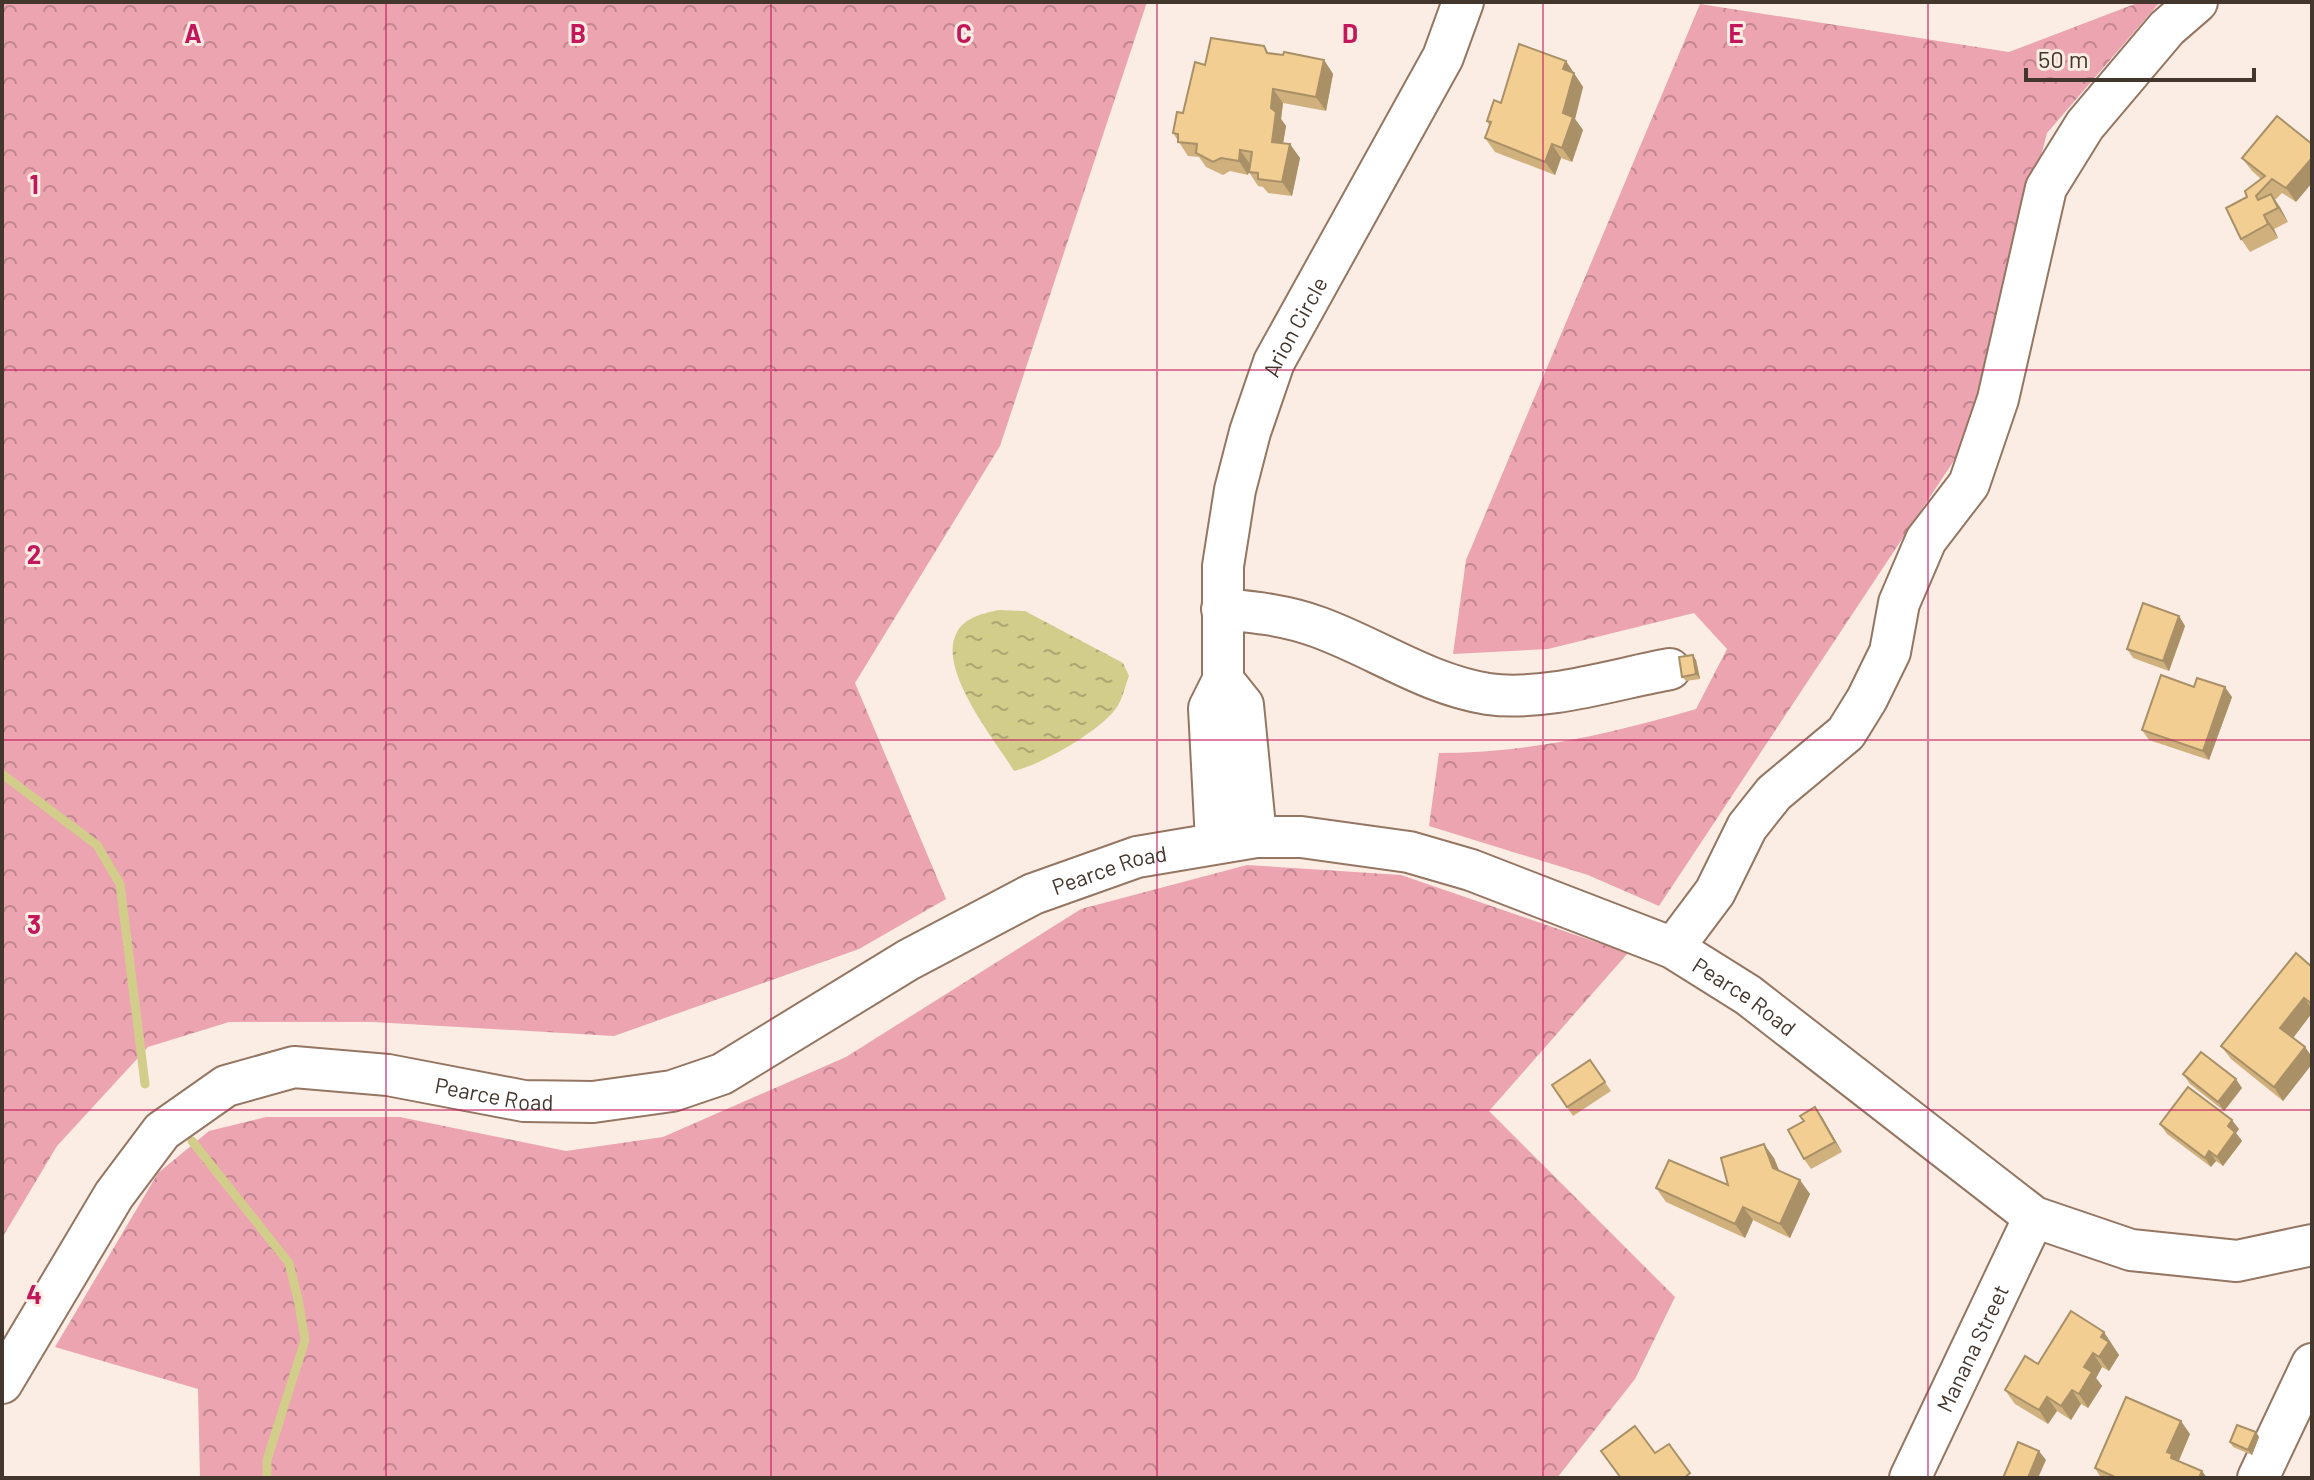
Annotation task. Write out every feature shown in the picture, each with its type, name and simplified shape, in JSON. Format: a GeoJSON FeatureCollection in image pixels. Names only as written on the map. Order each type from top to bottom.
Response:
{"type":"FeatureCollection","features":[{"type":"Feature","properties":{"kind":"street","name":"Arion Circle"},"geometry":{"type":"LineString","coordinates":[[1216,841],[1228,739],[1243,705],[1223,680],[1223,566],[1235,490],[1274,362],[1443,57],[1463,2]]}},
{"type":"Feature","properties":{"kind":"street"},"geometry":{"type":"LineString","coordinates":[[1673,948],[1715,892],[1747,827],[1765,804],[1846,733],[1867,699],[1890,652],[1899,603],[1926,540],[1969,484],[1974,470],[1998,399],[2046,188],[2085,125],[2167,28],[2197,2]]}},
{"type":"Feature","properties":{"kind":"street"},"geometry":{"type":"LineString","coordinates":[[1222,609],[1274,614],[1319,627],[1427,677],[1491,694],[1526,696],[1670,669]]}},
{"type":"Feature","properties":{"kind":"street","name":"Arion Circle"},"geometry":{"type":"LineString","coordinates":[[1228,739],[1256,837]]}},
{"type":"Feature","properties":{"kind":"street","name":"Pearce Road"},"geometry":{"type":"LineString","coordinates":[[2,1383],[114,1195],[162,1131],[226,1086],[294,1067],[388,1075],[524,1101],[593,1102],[672,1091],[722,1074],[908,960],[1033,894],[1137,857],[1216,841],[1256,837],[1301,837],[1409,852],[1471,870],[1673,948],[1748,995],[2034,1217],[2131,1250],[2237,1261],[2312,1245]]}},
{"type":"Feature","properties":{"kind":"street","name":"Manana Street"},"geometry":{"type":"LineString","coordinates":[[1910,1478],[2034,1217]]}},
{"type":"Feature","properties":{"kind":"street"},"geometry":{"type":"LineString","coordinates":[[2258,1478],[2312,1364]]}},
{"type":"Feature","properties":{"kind":"green space"},"geometry":{"type":"Polygon","coordinates":[[[2,2],[1147,2],[1000,446],[855,683],[946,899],[859,949],[614,1036],[373,1022],[229,1022],[148,1047],[57,1146],[2,1238],[2,2]]]}},
{"type":"Feature","properties":{"kind":"green space"},"geometry":{"type":"Polygon","coordinates":[[[2140,2],[2160,2],[2047,133],[1967,441],[1659,906],[1588,875],[1429,826],[1439,753],[1537,746],[1696,709],[1727,649],[1694,613],[1548,649],[1453,654],[1466,560],[1700,4],[2009,52],[2140,2]]]}},
{"type":"Feature","properties":{"kind":"green space"},"geometry":{"type":"Polygon","coordinates":[[[1247,865],[1401,875],[1628,953],[1489,1111],[1675,1297],[1635,1379],[1557,1478],[200,1478],[198,1389],[55,1347],[158,1173],[209,1131],[266,1117],[400,1117],[566,1151],[663,1137],[846,1057],[1081,909],[1247,865]]]}},
{"type":"Feature","properties":{"kind":"water"},"geometry":{"type":"Polygon","coordinates":[[[999,610],[1025,611],[1123,663],[1129,676],[1117,707],[1098,726],[1054,754],[1014,771],[970,704],[954,665],[953,647],[961,627],[976,616],[999,610]]]}},
{"type":"Feature","properties":{"kind":"building"},"geometry":{"type":"Polygon","coordinates":[[[1211,38],[1264,46],[1267,53],[1283,55],[1284,52],[1324,60],[1316,97],[1273,89],[1271,108],[1276,112],[1272,142],[1290,144],[1282,182],[1258,179],[1258,173],[1249,172],[1252,152],[1240,150],[1239,161],[1221,158],[1213,162],[1196,153],[1197,144],[1178,142],[1178,134],[1173,133],[1177,112],[1183,113],[1195,62],[1205,65],[1211,38]]]}},
{"type":"Feature","properties":{"kind":"building"},"geometry":{"type":"Polygon","coordinates":[[[1519,44],[1566,61],[1563,69],[1574,73],[1563,113],[1573,117],[1562,148],[1552,144],[1545,162],[1485,138],[1494,100],[1501,103],[1519,44]]]}},
{"type":"Feature","properties":{"kind":"building"},"geometry":{"type":"Polygon","coordinates":[[[2277,116],[2312,144],[2312,158],[2286,188],[2272,179],[2256,196],[2258,200],[2271,194],[2278,208],[2264,215],[2268,224],[2241,239],[2226,208],[2247,197],[2245,191],[2265,176],[2242,158],[2277,116]]]}},
{"type":"Feature","properties":{"kind":"building"},"geometry":{"type":"Polygon","coordinates":[[[2143,603],[2179,616],[2163,661],[2127,649],[2143,603]]]}},
{"type":"Feature","properties":{"kind":"building"},"geometry":{"type":"Polygon","coordinates":[[[1693,655],[1696,674],[1682,677],[1679,657],[1693,655]]]}},
{"type":"Feature","properties":{"kind":"building"},"geometry":{"type":"Polygon","coordinates":[[[2161,675],[2194,687],[2197,678],[2225,687],[2203,751],[2142,730],[2161,675]]]}},
{"type":"Feature","properties":{"kind":"building"},"geometry":{"type":"Polygon","coordinates":[[[2296,953],[2312,967],[2312,1004],[2304,998],[2280,1028],[2305,1047],[2274,1087],[2221,1046],[2296,953]]]}},
{"type":"Feature","properties":{"kind":"building"},"geometry":{"type":"Polygon","coordinates":[[[2201,1052],[2236,1079],[2218,1102],[2183,1074],[2201,1052]]]}},
{"type":"Feature","properties":{"kind":"building"},"geometry":{"type":"Polygon","coordinates":[[[1590,1060],[1605,1082],[1567,1107],[1552,1085],[1590,1060]]]}},
{"type":"Feature","properties":{"kind":"building"},"geometry":{"type":"Polygon","coordinates":[[[2188,1087],[2232,1120],[2228,1126],[2235,1132],[2217,1157],[2209,1151],[2205,1158],[2160,1124],[2188,1087]]]}},
{"type":"Feature","properties":{"kind":"building"},"geometry":{"type":"Polygon","coordinates":[[[1815,1107],[1835,1142],[1804,1159],[1788,1130],[1804,1121],[1800,1116],[1815,1107]]]}},
{"type":"Feature","properties":{"kind":"building"},"geometry":{"type":"Polygon","coordinates":[[[1764,1144],[1773,1168],[1800,1180],[1780,1224],[1743,1207],[1735,1224],[1656,1188],[1669,1160],[1728,1185],[1721,1158],[1764,1144]]]}},
{"type":"Feature","properties":{"kind":"building"},"geometry":{"type":"Polygon","coordinates":[[[2071,1311],[2104,1332],[2101,1337],[2109,1342],[2099,1357],[2093,1353],[2084,1367],[2092,1372],[2079,1394],[2072,1390],[2061,1406],[2047,1397],[2039,1410],[2005,1390],[2025,1356],[2038,1364],[2071,1311]]]}},
{"type":"Feature","properties":{"kind":"building"},"geometry":{"type":"Polygon","coordinates":[[[2126,1397],[2181,1421],[2167,1452],[2172,1454],[2171,1458],[2202,1471],[2199,1478],[2117,1478],[2095,1468],[2126,1397]]]}},
{"type":"Feature","properties":{"kind":"building"},"geometry":{"type":"Polygon","coordinates":[[[2237,1425],[2256,1432],[2248,1450],[2230,1442],[2237,1425]]]}},
{"type":"Feature","properties":{"kind":"building"},"geometry":{"type":"Polygon","coordinates":[[[1635,1426],[1655,1453],[1669,1444],[1690,1473],[1684,1478],[1621,1478],[1601,1451],[1635,1426]]]}},
{"type":"Feature","properties":{"kind":"building"},"geometry":{"type":"Polygon","coordinates":[[[2018,1442],[2039,1451],[2028,1478],[2003,1478],[2018,1442]]]}},
{"type":"Feature","properties":{"kind":"waterway"},"geometry":{"type":"LineString","coordinates":[[2,774],[97,845],[120,884],[145,1084]]}},
{"type":"Feature","properties":{"kind":"waterway"},"geometry":{"type":"LineString","coordinates":[[192,1141],[289,1263],[298,1299],[305,1340],[267,1460],[267,1478]]}}]}
